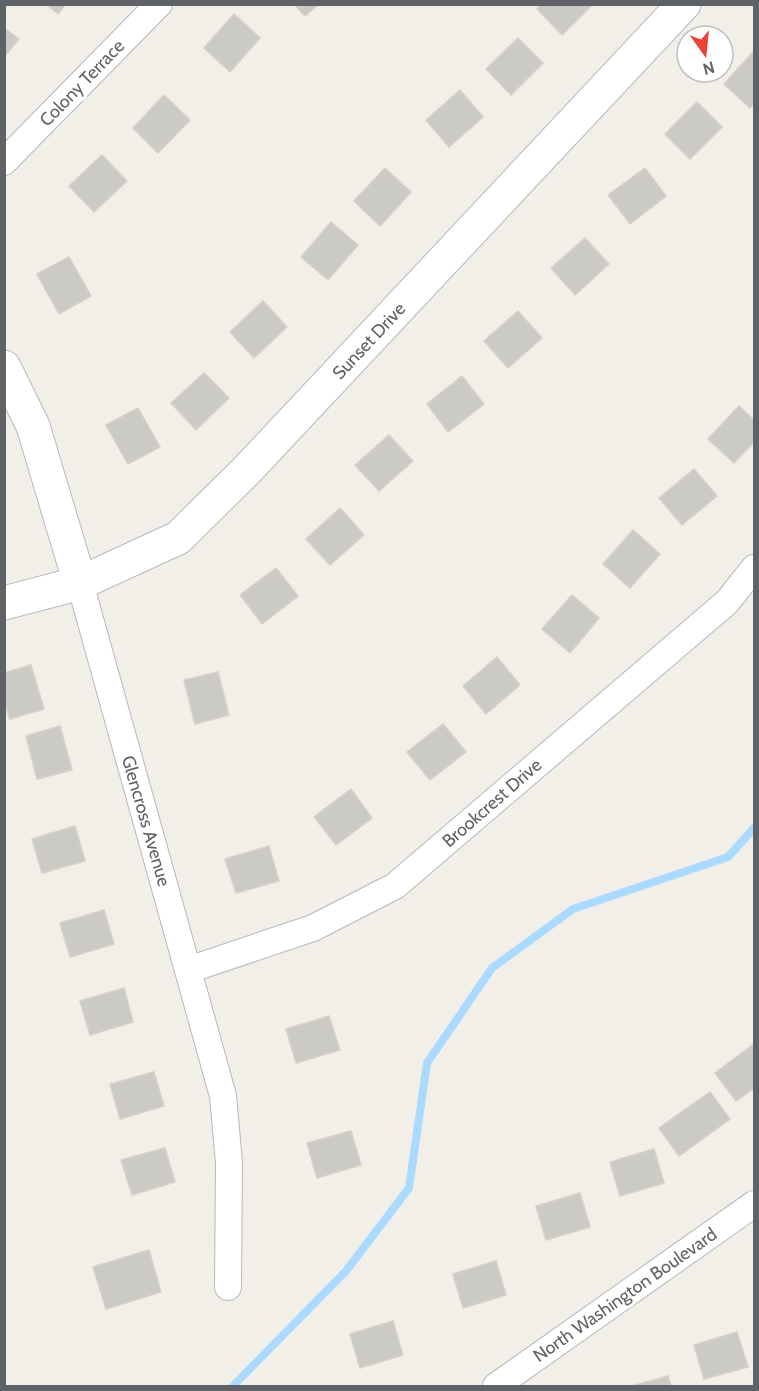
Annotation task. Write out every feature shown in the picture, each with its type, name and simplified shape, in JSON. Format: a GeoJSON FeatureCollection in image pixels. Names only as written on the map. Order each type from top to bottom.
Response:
{"type":"FeatureCollection","features":[{"type":"Feature","properties":{"kind":"street","name":"Colony Terrace"},"geometry":{"type":"LineString","coordinates":[[4,162],[159,4]]}},
{"type":"Feature","properties":{"kind":"street","name":"Sunset Drive"},"geometry":{"type":"LineString","coordinates":[[4,603],[80,583],[178,538],[248,470],[684,4]]}},
{"type":"Feature","properties":{"kind":"street","name":"Glencross Avenue"},"geometry":{"type":"LineString","coordinates":[[4,367],[33,426],[80,583],[223,1096],[229,1163],[228,1287]]}},
{"type":"Feature","properties":{"kind":"street","name":"Brookcrest Drive"},"geometry":{"type":"LineString","coordinates":[[188,970],[313,928],[395,886],[727,602],[754,568]]}},
{"type":"Feature","properties":{"kind":"street","name":"North Washington Boulevard"},"geometry":{"type":"LineString","coordinates":[[496,1386],[754,1204]]}},
{"type":"Feature","properties":{"kind":"building"},"geometry":{"type":"Polygon","coordinates":[[[46,4],[66,4],[58,14],[46,4]]]}},
{"type":"Feature","properties":{"kind":"building"},"geometry":{"type":"Polygon","coordinates":[[[294,4],[319,4],[305,16],[294,4]]]}},
{"type":"Feature","properties":{"kind":"building"},"geometry":{"type":"Polygon","coordinates":[[[541,4],[593,4],[562,35],[537,9],[541,4]]]}},
{"type":"Feature","properties":{"kind":"building"},"geometry":{"type":"Polygon","coordinates":[[[234,14],[260,38],[230,72],[204,48],[234,14]]]}},
{"type":"Feature","properties":{"kind":"building"},"geometry":{"type":"Polygon","coordinates":[[[4,28],[19,39],[4,57],[4,28]]]}},
{"type":"Feature","properties":{"kind":"building"},"geometry":{"type":"Polygon","coordinates":[[[518,38],[543,63],[511,95],[486,69],[518,38]]]}},
{"type":"Feature","properties":{"kind":"building"},"geometry":{"type":"Polygon","coordinates":[[[754,51],[754,103],[750,108],[724,84],[735,84],[735,72],[754,51]]]}},
{"type":"Feature","properties":{"kind":"building"},"geometry":{"type":"Polygon","coordinates":[[[460,90],[483,117],[449,147],[426,120],[460,90]]]}},
{"type":"Feature","properties":{"kind":"building"},"geometry":{"type":"Polygon","coordinates":[[[164,95],[190,120],[158,153],[133,128],[164,95]]]}},
{"type":"Feature","properties":{"kind":"building"},"geometry":{"type":"Polygon","coordinates":[[[697,102],[722,127],[690,159],[665,134],[697,102]]]}},
{"type":"Feature","properties":{"kind":"building"},"geometry":{"type":"Polygon","coordinates":[[[102,155],[127,181],[94,212],[69,186],[102,155]]]}},
{"type":"Feature","properties":{"kind":"building"},"geometry":{"type":"Polygon","coordinates":[[[385,168],[411,192],[380,226],[354,201],[385,168]]]}},
{"type":"Feature","properties":{"kind":"building"},"geometry":{"type":"Polygon","coordinates":[[[645,168],[666,196],[630,224],[608,195],[645,168]]]}},
{"type":"Feature","properties":{"kind":"building"},"geometry":{"type":"Polygon","coordinates":[[[331,222],[358,245],[328,280],[301,257],[331,222]]]}},
{"type":"Feature","properties":{"kind":"building"},"geometry":{"type":"Polygon","coordinates":[[[585,238],[609,264],[575,295],[551,268],[585,238]]]}},
{"type":"Feature","properties":{"kind":"building"},"geometry":{"type":"Polygon","coordinates":[[[69,257],[91,296],[59,314],[37,274],[69,257]]]}},
{"type":"Feature","properties":{"kind":"building"},"geometry":{"type":"Polygon","coordinates":[[[263,301],[287,327],[254,358],[230,332],[263,301]]]}},
{"type":"Feature","properties":{"kind":"building"},"geometry":{"type":"Polygon","coordinates":[[[518,311],[542,338],[508,368],[484,341],[518,311]]]}},
{"type":"Feature","properties":{"kind":"building"},"geometry":{"type":"Polygon","coordinates":[[[204,373],[229,398],[196,430],[171,403],[204,373]]]}},
{"type":"Feature","properties":{"kind":"building"},"geometry":{"type":"Polygon","coordinates":[[[462,376],[484,404],[448,432],[427,404],[462,376]]]}},
{"type":"Feature","properties":{"kind":"building"},"geometry":{"type":"Polygon","coordinates":[[[739,406],[754,420],[754,442],[734,463],[708,439],[739,406]]]}},
{"type":"Feature","properties":{"kind":"building"},"geometry":{"type":"Polygon","coordinates":[[[138,408],[160,447],[128,464],[106,425],[138,408]]]}},
{"type":"Feature","properties":{"kind":"building"},"geometry":{"type":"Polygon","coordinates":[[[389,435],[413,461],[379,491],[355,465],[389,435]]]}},
{"type":"Feature","properties":{"kind":"building"},"geometry":{"type":"Polygon","coordinates":[[[694,469],[717,496],[682,525],[659,498],[694,469]]]}},
{"type":"Feature","properties":{"kind":"building"},"geometry":{"type":"Polygon","coordinates":[[[340,508],[364,535],[330,565],[306,539],[340,508]]]}},
{"type":"Feature","properties":{"kind":"building"},"geometry":{"type":"Polygon","coordinates":[[[633,530],[660,554],[630,588],[603,564],[633,530]]]}},
{"type":"Feature","properties":{"kind":"building"},"geometry":{"type":"Polygon","coordinates":[[[276,568],[298,596],[262,624],[240,595],[276,568]]]}},
{"type":"Feature","properties":{"kind":"building"},"geometry":{"type":"Polygon","coordinates":[[[572,595],[599,618],[570,653],[542,629],[572,595]]]}},
{"type":"Feature","properties":{"kind":"building"},"geometry":{"type":"Polygon","coordinates":[[[497,657],[520,685],[486,714],[463,686],[497,657]]]}},
{"type":"Feature","properties":{"kind":"building"},"geometry":{"type":"Polygon","coordinates":[[[31,665],[44,709],[10,719],[4,701],[4,673],[31,665]]]}},
{"type":"Feature","properties":{"kind":"building"},"geometry":{"type":"Polygon","coordinates":[[[218,672],[229,715],[195,724],[184,680],[218,672]]]}},
{"type":"Feature","properties":{"kind":"building"},"geometry":{"type":"Polygon","coordinates":[[[443,724],[466,752],[430,780],[407,752],[443,724]]]}},
{"type":"Feature","properties":{"kind":"building"},"geometry":{"type":"Polygon","coordinates":[[[60,726],[72,770],[37,779],[26,736],[60,726]]]}},
{"type":"Feature","properties":{"kind":"building"},"geometry":{"type":"Polygon","coordinates":[[[351,789],[372,818],[336,845],[314,817],[351,789]]]}},
{"type":"Feature","properties":{"kind":"building"},"geometry":{"type":"Polygon","coordinates":[[[75,826],[85,861],[42,873],[32,839],[75,826]]]}},
{"type":"Feature","properties":{"kind":"building"},"geometry":{"type":"Polygon","coordinates":[[[269,846],[279,881],[236,893],[225,859],[269,846]]]}},
{"type":"Feature","properties":{"kind":"building"},"geometry":{"type":"Polygon","coordinates":[[[104,910],[114,944],[70,957],[60,923],[104,910]]]}},
{"type":"Feature","properties":{"kind":"building"},"geometry":{"type":"Polygon","coordinates":[[[124,988],[133,1022],[90,1035],[80,1001],[124,988]]]}},
{"type":"Feature","properties":{"kind":"building"},"geometry":{"type":"Polygon","coordinates":[[[329,1016],[340,1050],[296,1063],[286,1029],[329,1016]]]}},
{"type":"Feature","properties":{"kind":"building"},"geometry":{"type":"Polygon","coordinates":[[[754,1044],[754,1088],[736,1101],[715,1073],[754,1044]]]}},
{"type":"Feature","properties":{"kind":"building"},"geometry":{"type":"Polygon","coordinates":[[[154,1072],[164,1106],[120,1119],[110,1084],[154,1072]]]}},
{"type":"Feature","properties":{"kind":"building"},"geometry":{"type":"Polygon","coordinates":[[[710,1092],[730,1119],[679,1156],[659,1128],[710,1092]]]}},
{"type":"Feature","properties":{"kind":"building"},"geometry":{"type":"Polygon","coordinates":[[[351,1131],[361,1165],[317,1178],[307,1143],[351,1131]]]}},
{"type":"Feature","properties":{"kind":"building"},"geometry":{"type":"Polygon","coordinates":[[[165,1148],[175,1182],[132,1195],[121,1160],[165,1148]]]}},
{"type":"Feature","properties":{"kind":"building"},"geometry":{"type":"Polygon","coordinates":[[[654,1149],[664,1183],[620,1196],[610,1162],[654,1149]]]}},
{"type":"Feature","properties":{"kind":"building"},"geometry":{"type":"Polygon","coordinates":[[[580,1193],[590,1227],[546,1240],[536,1206],[580,1193]]]}},
{"type":"Feature","properties":{"kind":"building"},"geometry":{"type":"Polygon","coordinates":[[[149,1250],[161,1292],[106,1309],[93,1267],[149,1250]]]}},
{"type":"Feature","properties":{"kind":"building"},"geometry":{"type":"Polygon","coordinates":[[[496,1261],[506,1295],[463,1308],[453,1274],[496,1261]]]}},
{"type":"Feature","properties":{"kind":"building"},"geometry":{"type":"Polygon","coordinates":[[[393,1321],[403,1355],[360,1368],[350,1334],[393,1321]]]}},
{"type":"Feature","properties":{"kind":"building"},"geometry":{"type":"Polygon","coordinates":[[[737,1332],[748,1367],[704,1379],[694,1345],[737,1332]]]}},
{"type":"Feature","properties":{"kind":"building"},"geometry":{"type":"Polygon","coordinates":[[[668,1376],[671,1386],[632,1386],[668,1376]]]}},
{"type":"Feature","properties":{"kind":"waterway"},"geometry":{"type":"LineString","coordinates":[[233,1386],[346,1271],[409,1188],[427,1063],[492,968],[573,909],[728,857],[754,828]]}}]}
